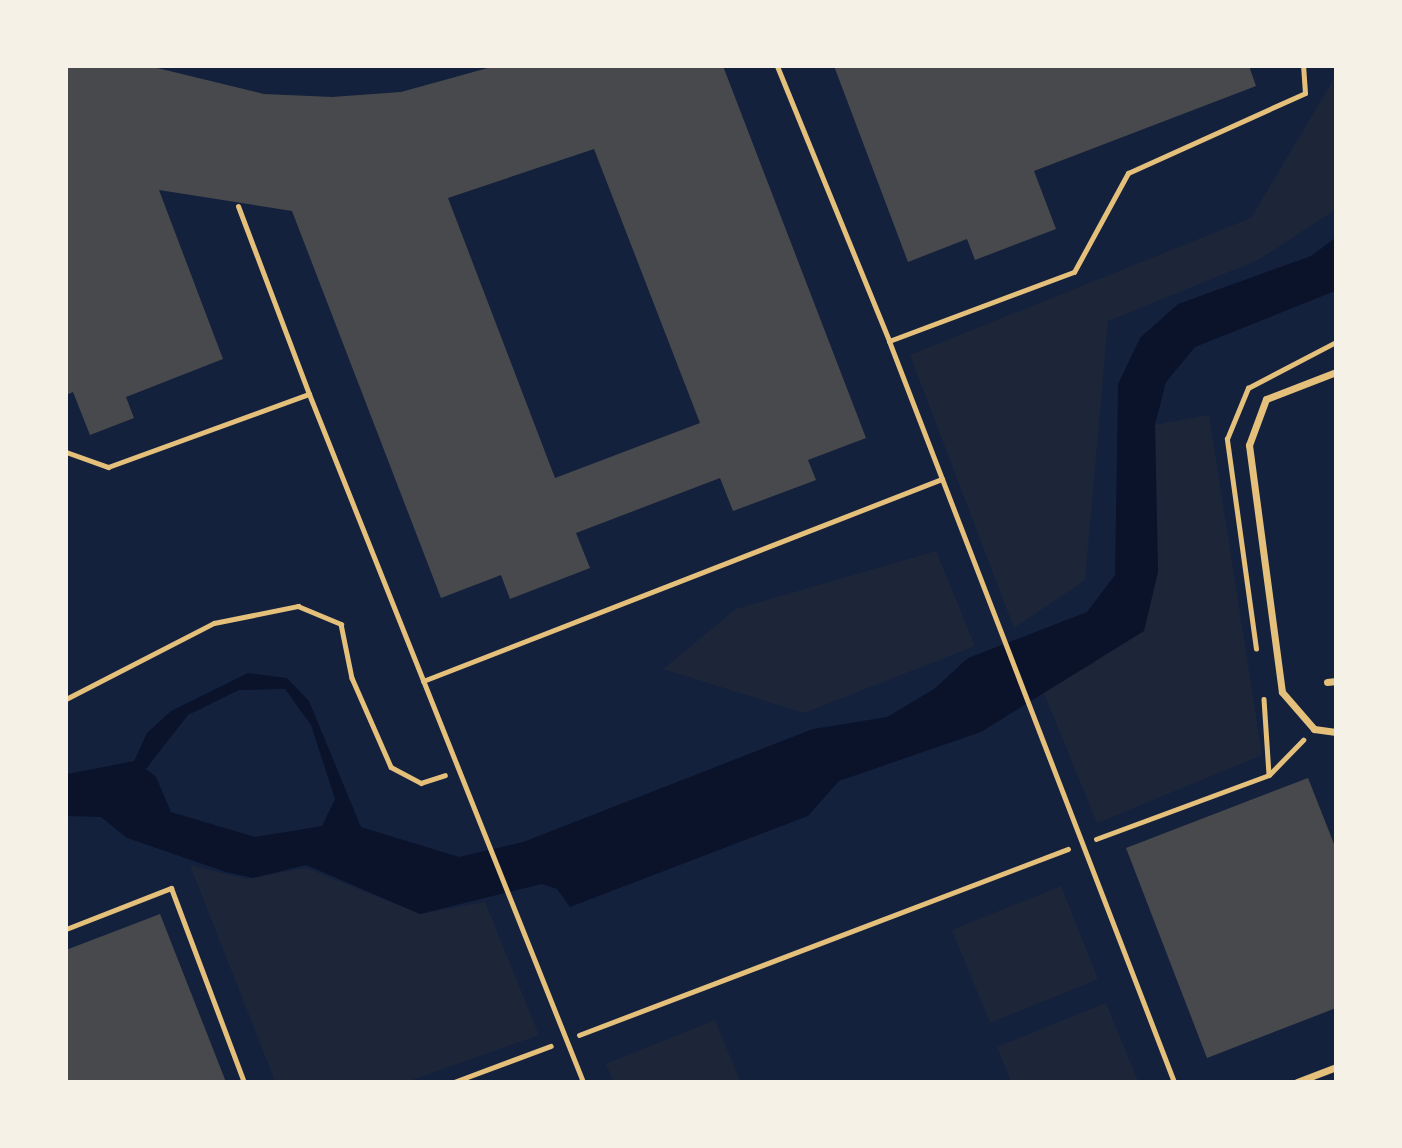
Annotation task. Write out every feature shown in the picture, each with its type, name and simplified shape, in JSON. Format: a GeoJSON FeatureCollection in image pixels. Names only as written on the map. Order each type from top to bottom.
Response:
{"type":"FeatureCollection","features":[{"type":"Feature","properties":{"kind":"street"},"geometry":{"type":"LineString","coordinates":[[1335,372],[1266,399],[1249,445],[1282,692],[1314,729],[1335,732]]}},
{"type":"Feature","properties":{"kind":"street"},"geometry":{"type":"LineString","coordinates":[[1297,1082],[1335,1067]]}},
{"type":"Feature","properties":{"kind":"lane"},"geometry":{"type":"LineString","coordinates":[[777,66],[889,341],[1174,1082]]}},
{"type":"Feature","properties":{"kind":"lane"},"geometry":{"type":"LineString","coordinates":[[889,341],[1074,272],[1128,173],[1305,93],[1303,66]]}},
{"type":"Feature","properties":{"kind":"lane"},"geometry":{"type":"LineString","coordinates":[[238,206],[309,394],[583,1082]]}},
{"type":"Feature","properties":{"kind":"lane"},"geometry":{"type":"LineString","coordinates":[[66,452],[108,467],[309,394]]}},
{"type":"Feature","properties":{"kind":"lane"},"geometry":{"type":"LineString","coordinates":[[423,681],[942,479]]}},
{"type":"Feature","properties":{"kind":"lane"},"geometry":{"type":"LineString","coordinates":[[66,929],[171,888],[244,1082]]}},
{"type":"Feature","properties":{"kind":"path"},"geometry":{"type":"LineString","coordinates":[[66,699],[214,623],[298,606],[341,624],[356,689],[391,767],[421,783],[460,772]]}},
{"type":"Feature","properties":{"kind":"path"},"geometry":{"type":"LineString","coordinates":[[454,1082],[1269,775],[1314,729]]}},
{"type":"Feature","properties":{"kind":"shaded area"},"geometry":{"type":"Polygon","coordinates":[[[1335,77],[1335,210],[1258,260],[1108,321],[1085,580],[1014,628],[910,355],[1251,218],[1335,77]]]}},
{"type":"Feature","properties":{"kind":"shaded area"},"geometry":{"type":"Polygon","coordinates":[[[1335,238],[1335,291],[1195,347],[1166,382],[1155,425],[1158,572],[1144,631],[981,732],[839,781],[808,816],[570,907],[557,889],[542,884],[420,914],[306,865],[253,878],[226,872],[127,838],[101,817],[67,816],[67,774],[134,761],[147,733],[171,711],[248,673],[287,678],[309,701],[361,827],[459,857],[523,842],[813,729],[887,717],[934,689],[968,658],[1087,612],[1115,575],[1118,384],[1140,338],[1178,304],[1311,256],[1335,238]],[[285,689],[239,690],[188,715],[146,769],[156,777],[171,812],[255,837],[322,826],[335,799],[311,725],[285,689]]]}},
{"type":"Feature","properties":{"kind":"shaded area"},"geometry":{"type":"Polygon","coordinates":[[[1209,415],[1262,755],[1097,823],[1042,688],[1093,664],[1158,572],[1155,425],[1209,415]]]}},
{"type":"Feature","properties":{"kind":"shaded area"},"geometry":{"type":"Polygon","coordinates":[[[936,551],[975,646],[804,713],[663,669],[736,609],[936,551]]]}},
{"type":"Feature","properties":{"kind":"shaded area"},"geometry":{"type":"Polygon","coordinates":[[[190,865],[246,879],[306,868],[420,914],[485,902],[539,1035],[409,1081],[275,1081],[190,865]]]}},
{"type":"Feature","properties":{"kind":"shaded area"},"geometry":{"type":"Polygon","coordinates":[[[1061,886],[1098,979],[990,1023],[952,930],[1061,886]]]}},
{"type":"Feature","properties":{"kind":"shaded area"},"geometry":{"type":"Polygon","coordinates":[[[1106,1003],[1138,1081],[1011,1081],[997,1047],[1106,1003]]]}},
{"type":"Feature","properties":{"kind":"shaded area"},"geometry":{"type":"Polygon","coordinates":[[[715,1020],[740,1081],[613,1081],[606,1064],[715,1020]]]}},
{"type":"Feature","properties":{"kind":"building"},"geometry":{"type":"Polygon","coordinates":[[[66,66],[149,66],[264,94],[332,97],[401,92],[495,66],[723,66],[866,438],[808,460],[816,480],[733,511],[720,478],[576,533],[590,568],[510,599],[501,575],[441,598],[292,211],[159,190],[223,359],[126,397],[134,418],[90,435],[73,392],[66,395],[66,66]],[[594,149],[448,198],[555,478],[700,423],[594,149]]]}},
{"type":"Feature","properties":{"kind":"building"},"geometry":{"type":"Polygon","coordinates":[[[834,66],[1249,66],[1256,86],[1034,171],[1056,229],[975,260],[967,239],[908,262],[834,66]]]}},
{"type":"Feature","properties":{"kind":"building"},"geometry":{"type":"Polygon","coordinates":[[[1308,778],[1336,849],[1336,1008],[1207,1058],[1126,848],[1308,778]]]}},
{"type":"Feature","properties":{"kind":"building"},"geometry":{"type":"Polygon","coordinates":[[[160,914],[226,1082],[66,1082],[66,950],[160,914]]]}}]}
